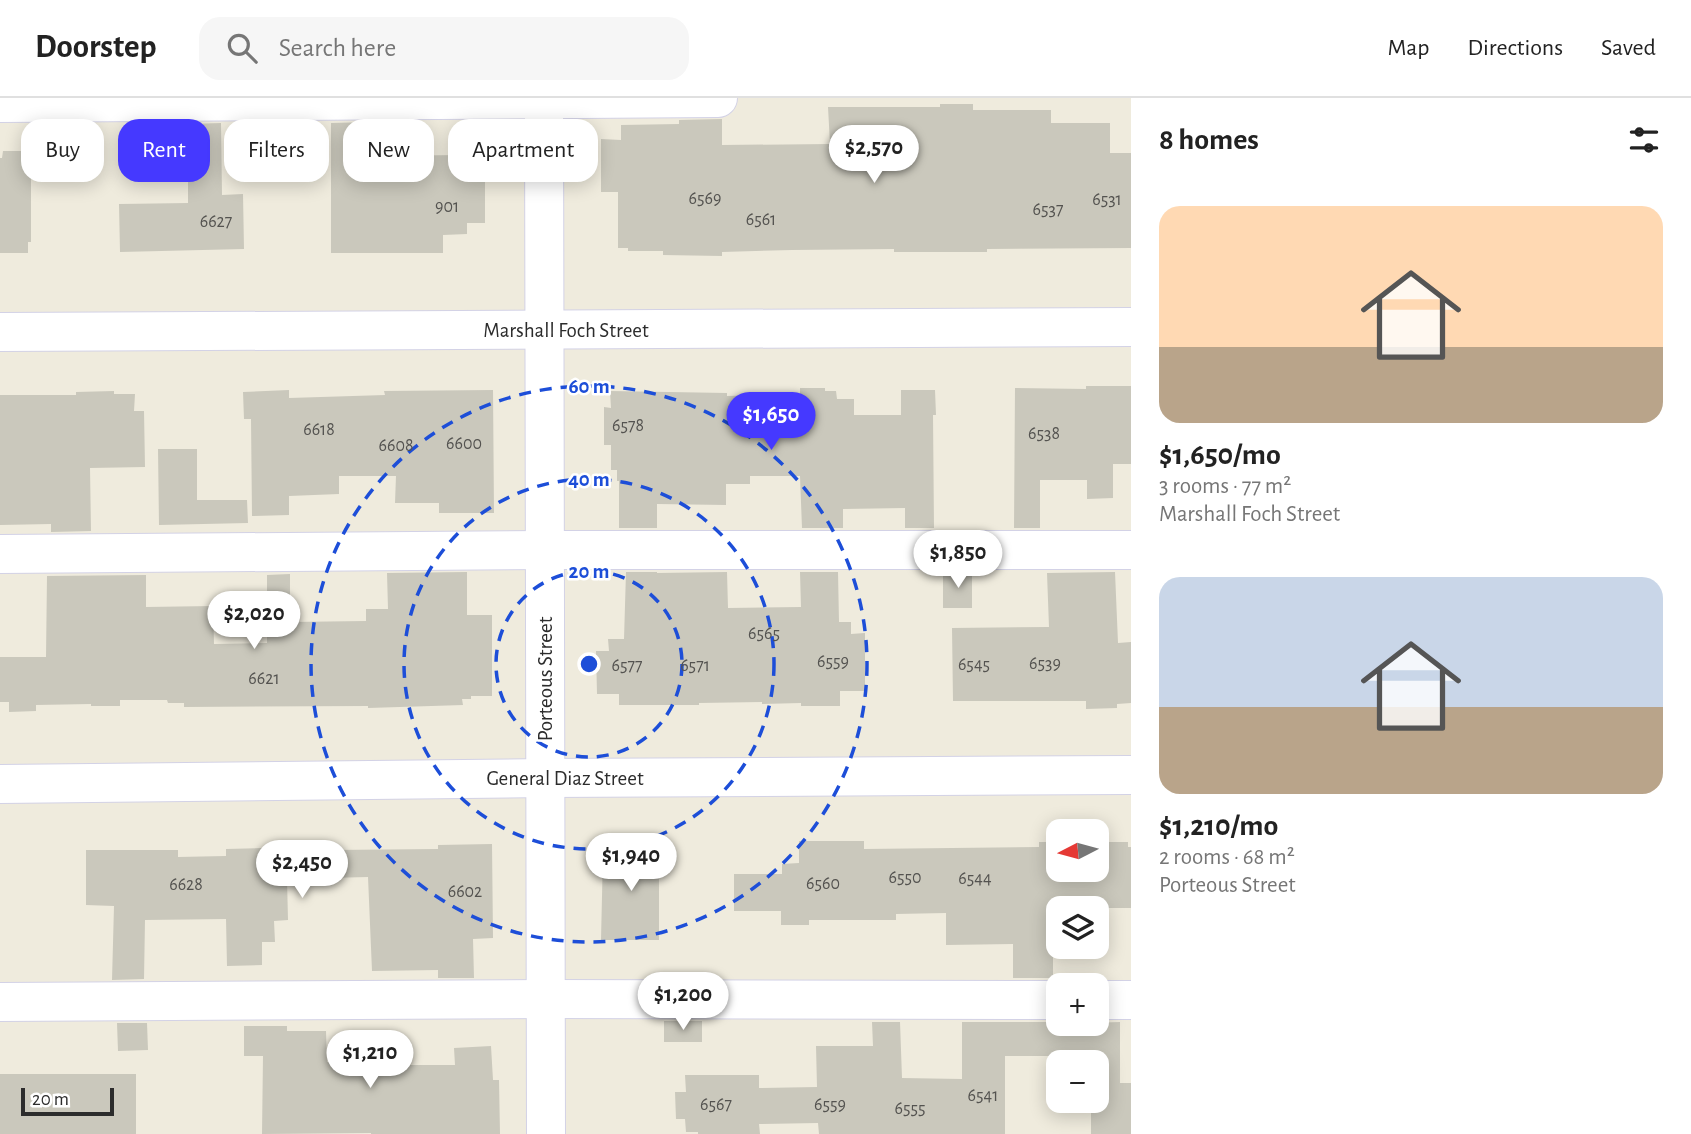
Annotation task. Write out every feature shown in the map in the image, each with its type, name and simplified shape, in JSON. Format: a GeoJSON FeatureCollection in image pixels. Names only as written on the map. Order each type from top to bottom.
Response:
{"type":"FeatureCollection","features":[{"type":"Feature","properties":{"kind":"street"},"geometry":{"type":"LineString","coordinates":[[0,103],[718,98]]}},
{"type":"Feature","properties":{"kind":"street","name":"Porteous Street"},"geometry":{"type":"LineString","coordinates":[[544,99],[546,1134]]}},
{"type":"Feature","properties":{"kind":"street","name":"Marshall Foch Street"},"geometry":{"type":"LineString","coordinates":[[0,332],[1131,327]]}},
{"type":"Feature","properties":{"kind":"street"},"geometry":{"type":"LineString","coordinates":[[0,554],[1131,550]]}},
{"type":"Feature","properties":{"kind":"street","name":"General Diaz Street"},"geometry":{"type":"LineString","coordinates":[[0,784],[1131,775]]}},
{"type":"Feature","properties":{"kind":"street"},"geometry":{"type":"LineString","coordinates":[[0,1002],[1046,1000]]}},
{"type":"Feature","properties":{"kind":"street"},"geometry":{"type":"LineString","coordinates":[[1109,1000],[1131,1000]]}},
{"type":"Feature","properties":{"kind":"building"},"geometry":{"type":"Polygon","coordinates":[[[940,104],[973,104],[973,110],[1051,110],[1051,123],[1110,123],[1110,153],[1131,153],[1131,248],[987,249],[987,252],[792,250],[722,252],[722,256],[663,255],[663,251],[628,251],[628,248],[618,248],[618,192],[601,192],[601,139],[621,140],[621,125],[679,124],[679,120],[722,119],[722,145],[830,144],[828,107],[940,107],[940,104]]]}},
{"type":"Feature","properties":{"kind":"building"},"geometry":{"type":"Polygon","coordinates":[[[210,123],[221,123],[222,195],[243,194],[244,249],[120,252],[119,204],[188,203],[188,182],[210,182],[210,123]]]}},
{"type":"Feature","properties":{"kind":"building"},"geometry":{"type":"Polygon","coordinates":[[[331,123],[343,123],[343,182],[434,182],[434,155],[448,155],[448,182],[485,182],[485,223],[467,223],[467,234],[443,235],[443,253],[331,253],[331,123]]]}},
{"type":"Feature","properties":{"kind":"building"},"geometry":{"type":"Polygon","coordinates":[[[3,151],[21,151],[21,182],[31,182],[31,242],[28,242],[28,253],[0,253],[3,151]]]}},
{"type":"Feature","properties":{"kind":"building"},"geometry":{"type":"Polygon","coordinates":[[[1086,386],[1131,386],[1131,464],[1113,464],[1113,498],[1087,499],[1087,480],[1040,480],[1040,528],[1014,528],[1015,388],[1086,389],[1086,386]]]}},
{"type":"Feature","properties":{"kind":"building"},"geometry":{"type":"Polygon","coordinates":[[[800,388],[825,388],[825,391],[836,391],[837,399],[854,399],[854,415],[901,415],[901,390],[935,390],[934,528],[905,528],[905,508],[843,509],[843,528],[802,528],[800,476],[750,476],[750,484],[726,484],[726,505],[657,504],[657,528],[619,528],[619,481],[617,470],[611,470],[611,445],[604,445],[604,407],[611,408],[610,391],[727,393],[727,396],[800,394],[800,388]]]}},
{"type":"Feature","properties":{"kind":"building"},"geometry":{"type":"Polygon","coordinates":[[[289,390],[289,398],[385,395],[384,391],[493,390],[494,513],[439,513],[439,503],[395,503],[396,476],[339,476],[339,494],[289,496],[289,515],[252,516],[251,419],[244,419],[243,392],[289,390]]]}},
{"type":"Feature","properties":{"kind":"building"},"geometry":{"type":"Polygon","coordinates":[[[114,391],[114,394],[135,394],[134,411],[144,411],[145,467],[90,468],[91,531],[51,532],[51,524],[0,525],[0,395],[76,395],[76,392],[114,391]]]}},
{"type":"Feature","properties":{"kind":"building"},"geometry":{"type":"Polygon","coordinates":[[[158,449],[197,449],[197,500],[247,500],[248,523],[159,525],[158,449]]]}},
{"type":"Feature","properties":{"kind":"building"},"geometry":{"type":"Polygon","coordinates":[[[467,572],[467,615],[492,615],[492,696],[471,696],[471,699],[462,699],[463,705],[368,708],[184,707],[184,703],[168,703],[167,700],[120,700],[120,706],[36,705],[36,711],[9,712],[9,702],[0,702],[0,657],[46,657],[47,576],[146,575],[146,607],[213,606],[214,644],[267,643],[267,575],[290,574],[290,622],[366,621],[366,609],[388,609],[387,573],[467,572]]]}},
{"type":"Feature","properties":{"kind":"building"},"geometry":{"type":"Polygon","coordinates":[[[626,572],[727,572],[728,608],[801,607],[800,572],[838,572],[839,622],[851,622],[851,634],[865,633],[865,691],[840,691],[840,706],[762,702],[619,705],[619,694],[597,694],[596,651],[609,651],[608,639],[624,639],[626,572]]]}},
{"type":"Feature","properties":{"kind":"building"},"geometry":{"type":"Polygon","coordinates":[[[943,572],[972,572],[972,608],[943,608],[943,572]]]}},
{"type":"Feature","properties":{"kind":"building"},"geometry":{"type":"Polygon","coordinates":[[[1115,572],[1118,643],[1131,642],[1131,703],[1117,704],[1117,708],[1086,709],[1086,701],[953,701],[952,628],[1049,627],[1047,573],[1115,572]]]}},
{"type":"Feature","properties":{"kind":"building"},"geometry":{"type":"Polygon","coordinates":[[[799,841],[864,841],[864,849],[1039,847],[1039,842],[1046,842],[1046,882],[1110,882],[1110,842],[1128,842],[1128,847],[1131,847],[1131,908],[1109,908],[1109,896],[1046,896],[1046,959],[1053,959],[1053,973],[1046,973],[1046,978],[1013,978],[1013,944],[946,945],[946,913],[896,914],[896,920],[809,920],[809,925],[781,925],[781,911],[734,911],[734,874],[782,874],[782,864],[799,863],[799,841]]]}},
{"type":"Feature","properties":{"kind":"building"},"geometry":{"type":"Polygon","coordinates":[[[492,844],[493,938],[473,939],[474,978],[438,978],[438,970],[372,971],[368,877],[287,879],[288,920],[274,921],[275,942],[262,942],[262,965],[227,966],[226,919],[145,920],[144,979],[112,980],[114,906],[86,905],[86,850],[178,850],[178,857],[226,856],[226,849],[333,846],[333,850],[438,849],[438,845],[492,844]]]}},
{"type":"Feature","properties":{"kind":"building"},"geometry":{"type":"Polygon","coordinates":[[[615,844],[659,844],[659,940],[601,940],[603,853],[615,854],[615,844]]]}},
{"type":"Feature","properties":{"kind":"building"},"geometry":{"type":"Polygon","coordinates":[[[664,1021],[702,1021],[702,1042],[664,1042],[664,1021]]]}},
{"type":"Feature","properties":{"kind":"building"},"geometry":{"type":"Polygon","coordinates":[[[872,1022],[900,1022],[902,1078],[962,1079],[962,1022],[1046,1022],[1046,1036],[1109,1036],[1109,1022],[1120,1022],[1120,1083],[1131,1083],[1131,1134],[1091,1134],[1091,1113],[1109,1113],[1109,1050],[1046,1050],[1046,1056],[1005,1056],[1005,1134],[819,1134],[818,1123],[759,1124],[760,1134],[698,1134],[686,1132],[685,1119],[676,1119],[675,1092],[686,1092],[685,1075],[759,1075],[759,1088],[817,1087],[816,1046],[873,1046],[872,1022]]]}},
{"type":"Feature","properties":{"kind":"building"},"geometry":{"type":"Polygon","coordinates":[[[117,1023],[147,1023],[148,1050],[118,1051],[117,1023]]]}},
{"type":"Feature","properties":{"kind":"building"},"geometry":{"type":"Polygon","coordinates":[[[244,1026],[287,1026],[287,1031],[326,1031],[327,1062],[360,1062],[360,1065],[455,1065],[454,1048],[491,1046],[493,1080],[499,1080],[500,1134],[262,1134],[263,1056],[244,1056],[244,1026]]]}},
{"type":"Feature","properties":{"kind":"building"},"geometry":{"type":"Polygon","coordinates":[[[0,1074],[136,1074],[136,1134],[0,1134],[0,1074]]]}}]}
